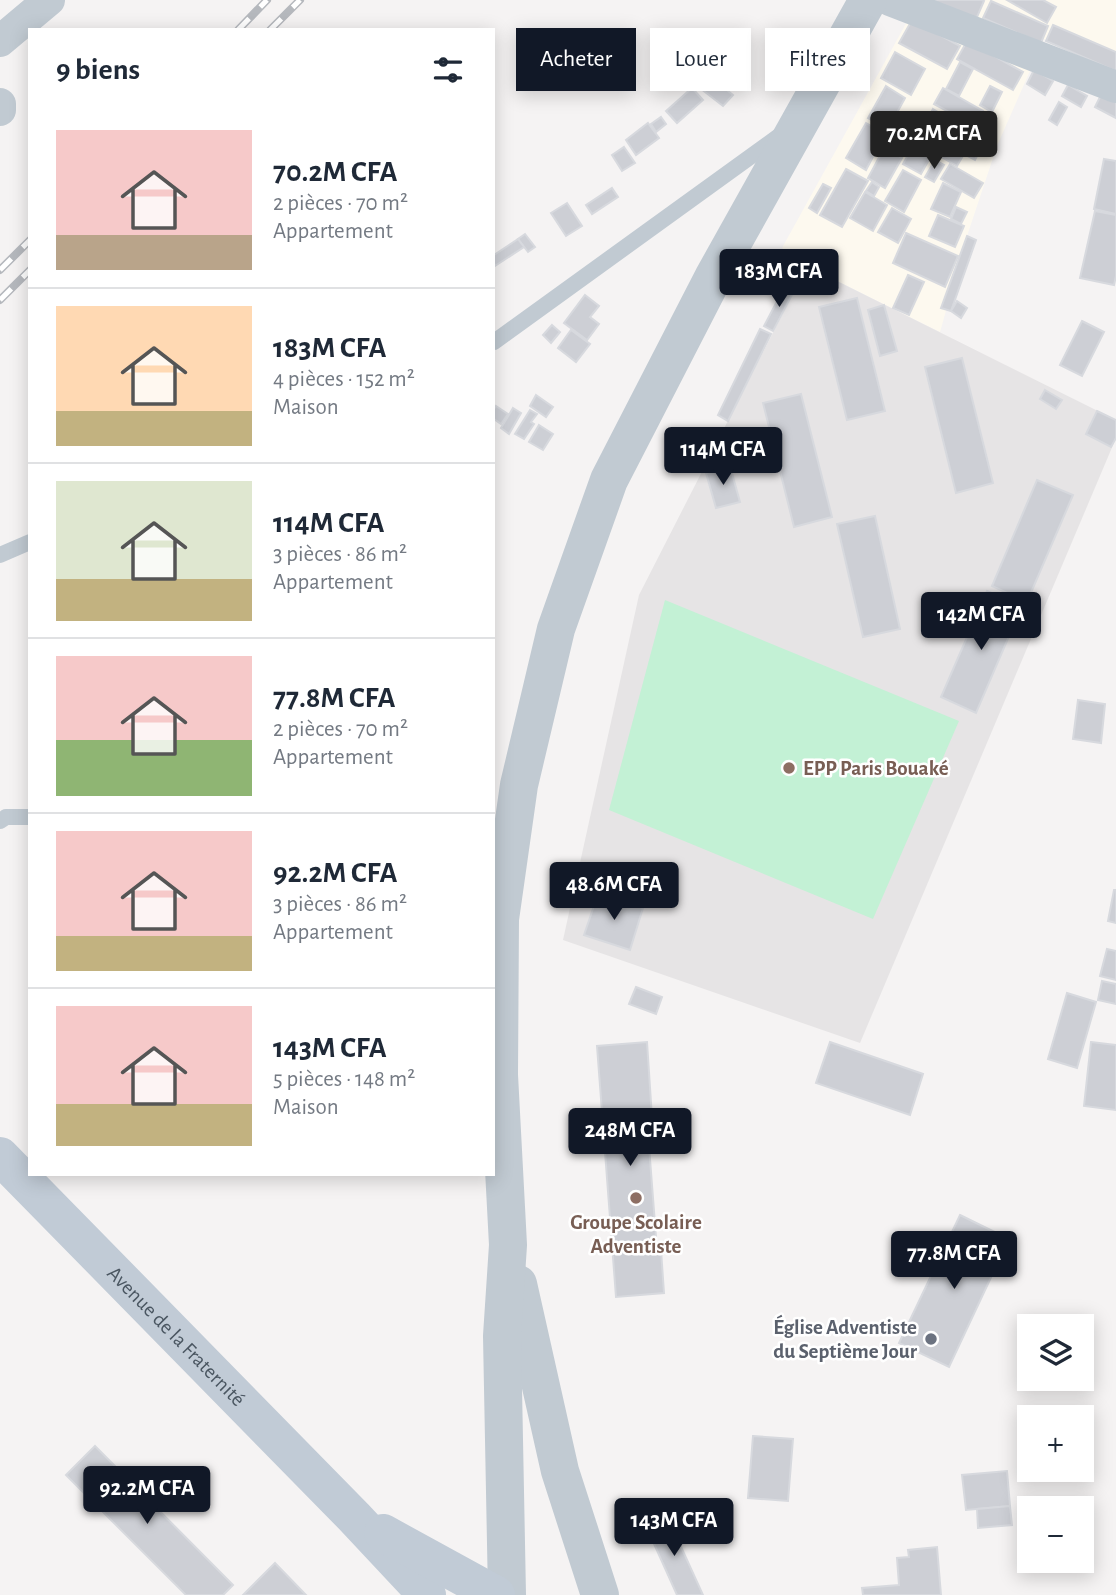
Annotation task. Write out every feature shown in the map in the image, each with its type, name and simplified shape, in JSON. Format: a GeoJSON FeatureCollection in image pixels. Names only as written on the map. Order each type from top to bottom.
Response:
{"type":"FeatureCollection","features":[{"type":"Feature","properties":{"kind":"main road","name":"Avenue de la Fraternité"},"geometry":{"type":"LineString","coordinates":[[0,1156],[427,1595]]}},
{"type":"Feature","properties":{"kind":"main road","name":"Avenue de la Fraternité"},"geometry":{"type":"LineString","coordinates":[[354,1517],[496,1595]]}},
{"type":"Feature","properties":{"kind":"street"},"geometry":{"type":"LineString","coordinates":[[0,41],[49,0]]}},
{"type":"Feature","properties":{"kind":"street"},"geometry":{"type":"LineString","coordinates":[[508,1595],[502,1336],[508,1245],[497,980],[500,919],[519,785],[556,629],[609,480],[714,276],[868,0]]}},
{"type":"Feature","properties":{"kind":"street"},"geometry":{"type":"LineString","coordinates":[[890,0],[1116,87]]}},
{"type":"Feature","properties":{"kind":"street"},"geometry":{"type":"LineString","coordinates":[[0,104],[0,110]]}},
{"type":"Feature","properties":{"kind":"street"},"geometry":{"type":"LineString","coordinates":[[508,1245],[560,1471],[600,1595]]}},
{"type":"Feature","properties":{"kind":"lane"},"geometry":{"type":"LineString","coordinates":[[495,341],[801,120]]}},
{"type":"Feature","properties":{"kind":"lane"},"geometry":{"type":"LineString","coordinates":[[0,555],[28,543]]}},
{"type":"Feature","properties":{"kind":"lane"},"geometry":{"type":"LineString","coordinates":[[0,821],[6,817],[28,817]]}},
{"type":"Feature","properties":{"kind":"shaded area"},"geometry":{"type":"Polygon","coordinates":[[[919,0],[1116,0],[1116,65],[1044,39],[997,146],[967,236],[940,332],[807,266],[782,248],[919,0]]]}},
{"type":"Feature","properties":{"kind":"shaded area","name":"EPP Paris Bouaké"},"geometry":{"type":"Polygon","coordinates":[[[807,266],[1116,420],[1116,438],[860,1043],[563,940],[639,595],[807,266]]]}},
{"type":"Feature","properties":{"kind":"green space"},"geometry":{"type":"Polygon","coordinates":[[[665,600],[959,721],[873,919],[609,810],[665,600]]]}},
{"type":"Feature","properties":{"kind":"building"},"geometry":{"type":"Polygon","coordinates":[[[918,0],[982,0],[984,1],[974,24],[918,0]]]}},
{"type":"Feature","properties":{"kind":"building"},"geometry":{"type":"Polygon","coordinates":[[[1007,0],[1043,0],[1056,7],[1047,23],[1007,0]]]}},
{"type":"Feature","properties":{"kind":"building"},"geometry":{"type":"Polygon","coordinates":[[[991,1],[1048,26],[1041,43],[983,18],[991,1]]]}},
{"type":"Feature","properties":{"kind":"building"},"geometry":{"type":"Polygon","coordinates":[[[912,20],[960,46],[947,69],[899,43],[912,20]]]}},
{"type":"Feature","properties":{"kind":"building"},"geometry":{"type":"Polygon","coordinates":[[[1053,25],[1116,52],[1116,71],[1046,41],[1053,25]]]}},
{"type":"Feature","properties":{"kind":"building"},"geometry":{"type":"Polygon","coordinates":[[[967,41],[1023,72],[1013,90],[957,59],[967,41]]]}},
{"type":"Feature","properties":{"kind":"building"},"geometry":{"type":"Polygon","coordinates":[[[895,52],[925,69],[911,95],[881,78],[895,52]]]}},
{"type":"Feature","properties":{"kind":"building"},"geometry":{"type":"Polygon","coordinates":[[[960,62],[973,69],[959,96],[946,89],[960,62]]]}},
{"type":"Feature","properties":{"kind":"building"},"geometry":{"type":"Polygon","coordinates":[[[1034,70],[1053,81],[1045,95],[1027,84],[1034,70]]]}},
{"type":"Feature","properties":{"kind":"building"},"geometry":{"type":"Polygon","coordinates":[[[1068,85],[1087,96],[1081,107],[1062,96],[1068,85]]]}},
{"type":"Feature","properties":{"kind":"building"},"geometry":{"type":"Polygon","coordinates":[[[886,86],[905,98],[888,129],[868,118],[886,86]]]}},
{"type":"Feature","properties":{"kind":"building"},"geometry":{"type":"Polygon","coordinates":[[[990,86],[1002,92],[992,112],[980,105],[990,86]]]}},
{"type":"Feature","properties":{"kind":"building"},"geometry":{"type":"Polygon","coordinates":[[[943,88],[983,111],[975,126],[934,104],[943,88]]]}},
{"type":"Feature","properties":{"kind":"building"},"geometry":{"type":"Polygon","coordinates":[[[689,91],[695,91],[703,100],[677,123],[666,111],[689,91]]]}},
{"type":"Feature","properties":{"kind":"building"},"geometry":{"type":"Polygon","coordinates":[[[704,91],[728,91],[733,95],[723,106],[704,91]]]}},
{"type":"Feature","properties":{"kind":"building"},"geometry":{"type":"Polygon","coordinates":[[[1102,93],[1116,101],[1116,118],[1095,107],[1102,93]]]}},
{"type":"Feature","properties":{"kind":"building"},"geometry":{"type":"Polygon","coordinates":[[[1059,102],[1067,107],[1057,125],[1049,120],[1059,102]]]}},
{"type":"Feature","properties":{"kind":"building"},"geometry":{"type":"Polygon","coordinates":[[[933,109],[951,120],[921,174],[903,164],[933,109]]]}},
{"type":"Feature","properties":{"kind":"building"},"geometry":{"type":"Polygon","coordinates":[[[661,117],[666,124],[656,132],[651,124],[661,117]]]}},
{"type":"Feature","properties":{"kind":"building"},"geometry":{"type":"Polygon","coordinates":[[[955,121],[986,139],[975,160],[964,154],[957,166],[936,154],[955,121]]]}},
{"type":"Feature","properties":{"kind":"building"},"geometry":{"type":"Polygon","coordinates":[[[648,123],[659,138],[636,155],[626,140],[648,123]]]}},
{"type":"Feature","properties":{"kind":"building"},"geometry":{"type":"Polygon","coordinates":[[[866,123],[885,134],[866,170],[846,158],[866,123]]]}},
{"type":"Feature","properties":{"kind":"building"},"geometry":{"type":"Polygon","coordinates":[[[624,147],[635,163],[622,171],[612,155],[624,147]]]}},
{"type":"Feature","properties":{"kind":"building"},"geometry":{"type":"Polygon","coordinates":[[[884,148],[902,158],[885,188],[868,178],[884,148]]]}},
{"type":"Feature","properties":{"kind":"building"},"geometry":{"type":"Polygon","coordinates":[[[1104,159],[1116,161],[1116,214],[1094,209],[1104,159]]]}},
{"type":"Feature","properties":{"kind":"building"},"geometry":{"type":"Polygon","coordinates":[[[935,160],[944,165],[934,182],[925,177],[935,160]]]}},
{"type":"Feature","properties":{"kind":"building"},"geometry":{"type":"Polygon","coordinates":[[[950,164],[983,183],[974,198],[941,179],[950,164]]]}},
{"type":"Feature","properties":{"kind":"building"},"geometry":{"type":"Polygon","coordinates":[[[846,169],[868,181],[842,227],[820,215],[846,169]]]}},
{"type":"Feature","properties":{"kind":"building"},"geometry":{"type":"Polygon","coordinates":[[[903,170],[921,180],[904,212],[885,201],[903,170]]]}},
{"type":"Feature","properties":{"kind":"building"},"geometry":{"type":"Polygon","coordinates":[[[872,182],[879,187],[874,196],[866,191],[872,182]]]}},
{"type":"Feature","properties":{"kind":"building"},"geometry":{"type":"Polygon","coordinates":[[[943,183],[961,192],[950,217],[931,209],[943,183]]]}},
{"type":"Feature","properties":{"kind":"building"},"geometry":{"type":"Polygon","coordinates":[[[823,184],[831,188],[817,213],[809,208],[823,184]]]}},
{"type":"Feature","properties":{"kind":"building"},"geometry":{"type":"Polygon","coordinates":[[[612,188],[618,197],[592,214],[586,205],[612,188]]]}},
{"type":"Feature","properties":{"kind":"building"},"geometry":{"type":"Polygon","coordinates":[[[865,192],[887,205],[873,231],[850,218],[865,192]]]}},
{"type":"Feature","properties":{"kind":"building"},"geometry":{"type":"Polygon","coordinates":[[[567,203],[582,226],[566,236],[551,213],[567,203]]]}},
{"type":"Feature","properties":{"kind":"building"},"geometry":{"type":"Polygon","coordinates":[[[956,207],[967,212],[961,224],[951,219],[956,207]]]}},
{"type":"Feature","properties":{"kind":"building"},"geometry":{"type":"Polygon","coordinates":[[[892,208],[911,219],[898,243],[878,232],[892,208]]]}},
{"type":"Feature","properties":{"kind":"building"},"geometry":{"type":"Polygon","coordinates":[[[1095,211],[1116,215],[1114,285],[1080,278],[1095,211]]]}},
{"type":"Feature","properties":{"kind":"building"},"geometry":{"type":"Polygon","coordinates":[[[938,215],[964,226],[955,247],[929,236],[938,215]]]}},
{"type":"Feature","properties":{"kind":"building"},"geometry":{"type":"Polygon","coordinates":[[[906,233],[958,256],[945,287],[893,263],[906,233]]]}},
{"type":"Feature","properties":{"kind":"building"},"geometry":{"type":"Polygon","coordinates":[[[525,234],[535,247],[528,252],[518,239],[525,234]]]}},
{"type":"Feature","properties":{"kind":"building"},"geometry":{"type":"Polygon","coordinates":[[[967,236],[976,240],[951,311],[941,308],[967,236]]]}},
{"type":"Feature","properties":{"kind":"building"},"geometry":{"type":"Polygon","coordinates":[[[518,239],[524,247],[495,266],[495,254],[518,239]]]}},
{"type":"Feature","properties":{"kind":"building"},"geometry":{"type":"Polygon","coordinates":[[[908,275],[924,282],[909,315],[893,308],[908,275]]]}},
{"type":"Feature","properties":{"kind":"building"},"geometry":{"type":"Polygon","coordinates":[[[785,286],[794,291],[773,331],[764,326],[785,286]]]}},
{"type":"Feature","properties":{"kind":"building"},"geometry":{"type":"Polygon","coordinates":[[[585,295],[599,306],[590,317],[599,324],[587,340],[564,323],[585,295]]]}},
{"type":"Feature","properties":{"kind":"building"},"geometry":{"type":"Polygon","coordinates":[[[857,298],[885,411],[847,420],[819,307],[857,298]]]}},
{"type":"Feature","properties":{"kind":"building"},"geometry":{"type":"Polygon","coordinates":[[[957,301],[967,308],[961,318],[951,311],[957,301]]]}},
{"type":"Feature","properties":{"kind":"building"},"geometry":{"type":"Polygon","coordinates":[[[884,305],[897,351],[880,356],[868,310],[884,305]]]}},
{"type":"Feature","properties":{"kind":"building"},"geometry":{"type":"Polygon","coordinates":[[[1082,321],[1104,332],[1082,376],[1060,365],[1082,321]]]}},
{"type":"Feature","properties":{"kind":"building"},"geometry":{"type":"Polygon","coordinates":[[[552,325],[560,332],[551,343],[543,335],[552,325]]]}},
{"type":"Feature","properties":{"kind":"building"},"geometry":{"type":"Polygon","coordinates":[[[760,329],[771,334],[728,421],[718,415],[760,329]]]}},
{"type":"Feature","properties":{"kind":"building"},"geometry":{"type":"Polygon","coordinates":[[[571,330],[590,344],[576,362],[558,348],[571,330]]]}},
{"type":"Feature","properties":{"kind":"building"},"geometry":{"type":"Polygon","coordinates":[[[962,358],[993,483],[956,493],[925,367],[962,358]]]}},
{"type":"Feature","properties":{"kind":"building"},"geometry":{"type":"Polygon","coordinates":[[[1045,390],[1062,400],[1056,409],[1040,399],[1045,390]]]}},
{"type":"Feature","properties":{"kind":"building"},"geometry":{"type":"Polygon","coordinates":[[[801,394],[832,517],[794,527],[763,403],[801,394]]]}},
{"type":"Feature","properties":{"kind":"building"},"geometry":{"type":"Polygon","coordinates":[[[536,395],[553,407],[546,417],[530,406],[536,395]]]}},
{"type":"Feature","properties":{"kind":"building"},"geometry":{"type":"Polygon","coordinates":[[[495,408],[508,414],[501,424],[495,420],[495,408]]]}},
{"type":"Feature","properties":{"kind":"building"},"geometry":{"type":"Polygon","coordinates":[[[513,408],[521,413],[509,434],[501,428],[513,408]]]}},
{"type":"Feature","properties":{"kind":"building"},"geometry":{"type":"Polygon","coordinates":[[[530,410],[537,414],[524,439],[515,434],[530,410]]]}},
{"type":"Feature","properties":{"kind":"building"},"geometry":{"type":"Polygon","coordinates":[[[1097,411],[1116,420],[1116,438],[1111,447],[1086,434],[1097,411]]]}},
{"type":"Feature","properties":{"kind":"building"},"geometry":{"type":"Polygon","coordinates":[[[539,425],[553,434],[543,450],[529,442],[539,425]]]}},
{"type":"Feature","properties":{"kind":"building"},"geometry":{"type":"Polygon","coordinates":[[[730,466],[740,502],[716,508],[706,473],[730,466]]]}},
{"type":"Feature","properties":{"kind":"building"},"geometry":{"type":"Polygon","coordinates":[[[1037,480],[1073,495],[1027,602],[992,586],[1037,480]]]}},
{"type":"Feature","properties":{"kind":"building"},"geometry":{"type":"Polygon","coordinates":[[[875,516],[900,629],[863,637],[837,524],[875,516]]]}},
{"type":"Feature","properties":{"kind":"building"},"geometry":{"type":"Polygon","coordinates":[[[987,591],[1022,606],[976,713],[941,697],[987,591]]]}},
{"type":"Feature","properties":{"kind":"building"},"geometry":{"type":"Polygon","coordinates":[[[1078,700],[1105,704],[1101,743],[1073,739],[1078,700]]]}},
{"type":"Feature","properties":{"kind":"building"},"geometry":{"type":"Polygon","coordinates":[[[1116,890],[1116,923],[1108,921],[1116,890]]]}},
{"type":"Feature","properties":{"kind":"building"},"geometry":{"type":"Polygon","coordinates":[[[598,894],[643,908],[630,950],[584,935],[598,894]]]}},
{"type":"Feature","properties":{"kind":"building"},"geometry":{"type":"Polygon","coordinates":[[[1107,949],[1116,951],[1116,980],[1100,976],[1107,949]]]}},
{"type":"Feature","properties":{"kind":"building"},"geometry":{"type":"Polygon","coordinates":[[[1102,981],[1116,984],[1116,1004],[1098,1000],[1102,981]]]}},
{"type":"Feature","properties":{"kind":"building"},"geometry":{"type":"Polygon","coordinates":[[[636,987],[662,997],[656,1014],[629,1004],[636,987]]]}},
{"type":"Feature","properties":{"kind":"building"},"geometry":{"type":"Polygon","coordinates":[[[1067,993],[1096,1002],[1077,1068],[1048,1059],[1067,993]]]}},
{"type":"Feature","properties":{"kind":"building"},"geometry":{"type":"Polygon","coordinates":[[[647,1042],[653,1133],[648,1133],[657,1250],[661,1250],[664,1293],[616,1297],[597,1046],[647,1042]]]}},
{"type":"Feature","properties":{"kind":"building"},"geometry":{"type":"Polygon","coordinates":[[[830,1042],[923,1074],[910,1115],[816,1083],[830,1042]]]}},
{"type":"Feature","properties":{"kind":"building"},"geometry":{"type":"Polygon","coordinates":[[[1091,1042],[1116,1045],[1116,1110],[1084,1106],[1091,1042]]]}},
{"type":"Feature","properties":{"kind":"building"},"geometry":{"type":"Polygon","coordinates":[[[960,1215],[1009,1239],[949,1367],[899,1343],[960,1215]]]}},
{"type":"Feature","properties":{"kind":"building"},"geometry":{"type":"Polygon","coordinates":[[[753,1436],[793,1439],[788,1501],[748,1498],[753,1436]]]}},
{"type":"Feature","properties":{"kind":"building"},"geometry":{"type":"Polygon","coordinates":[[[95,1446],[233,1585],[223,1595],[186,1595],[66,1475],[95,1446]]]}},
{"type":"Feature","properties":{"kind":"building"},"geometry":{"type":"Polygon","coordinates":[[[1007,1471],[1010,1506],[966,1510],[962,1475],[1007,1471]]]}},
{"type":"Feature","properties":{"kind":"building"},"geometry":{"type":"Polygon","coordinates":[[[1010,1506],[1012,1525],[978,1528],[977,1509],[1010,1506]]]}},
{"type":"Feature","properties":{"kind":"building"},"geometry":{"type":"Polygon","coordinates":[[[667,1516],[703,1595],[677,1595],[646,1526],[667,1516]]]}},
{"type":"Feature","properties":{"kind":"building"},"geometry":{"type":"Polygon","coordinates":[[[937,1547],[941,1595],[863,1595],[862,1588],[899,1585],[897,1558],[909,1557],[908,1550],[937,1547]]]}},
{"type":"Feature","properties":{"kind":"building"},"geometry":{"type":"Polygon","coordinates":[[[275,1563],[306,1595],[243,1595],[275,1563]]]}},
{"type":"Feature","properties":{"kind":"railway"},"geometry":{"type":"LineString","coordinates":[[240,28],[267,0]]}},
{"type":"Feature","properties":{"kind":"railway"},"geometry":{"type":"LineString","coordinates":[[272,28],[300,0]]}},
{"type":"Feature","properties":{"kind":"railway"},"geometry":{"type":"LineString","coordinates":[[0,270],[28,242]]}},
{"type":"Feature","properties":{"kind":"railway"},"geometry":{"type":"LineString","coordinates":[[0,300],[28,272]]}},
{"type":"Feature","properties":{"kind":"place","name":"EPP Paris Bouaké"},"geometry":{"type":"Point","coordinates":[789,768]}},
{"type":"Feature","properties":{"kind":"place","name":"Groupe Scolaire Adventiste"},"geometry":{"type":"Point","coordinates":[636,1198]}},
{"type":"Feature","properties":{"kind":"place","name":"Église Adventiste du Septième Jour"},"geometry":{"type":"Point","coordinates":[931,1339]}}]}
